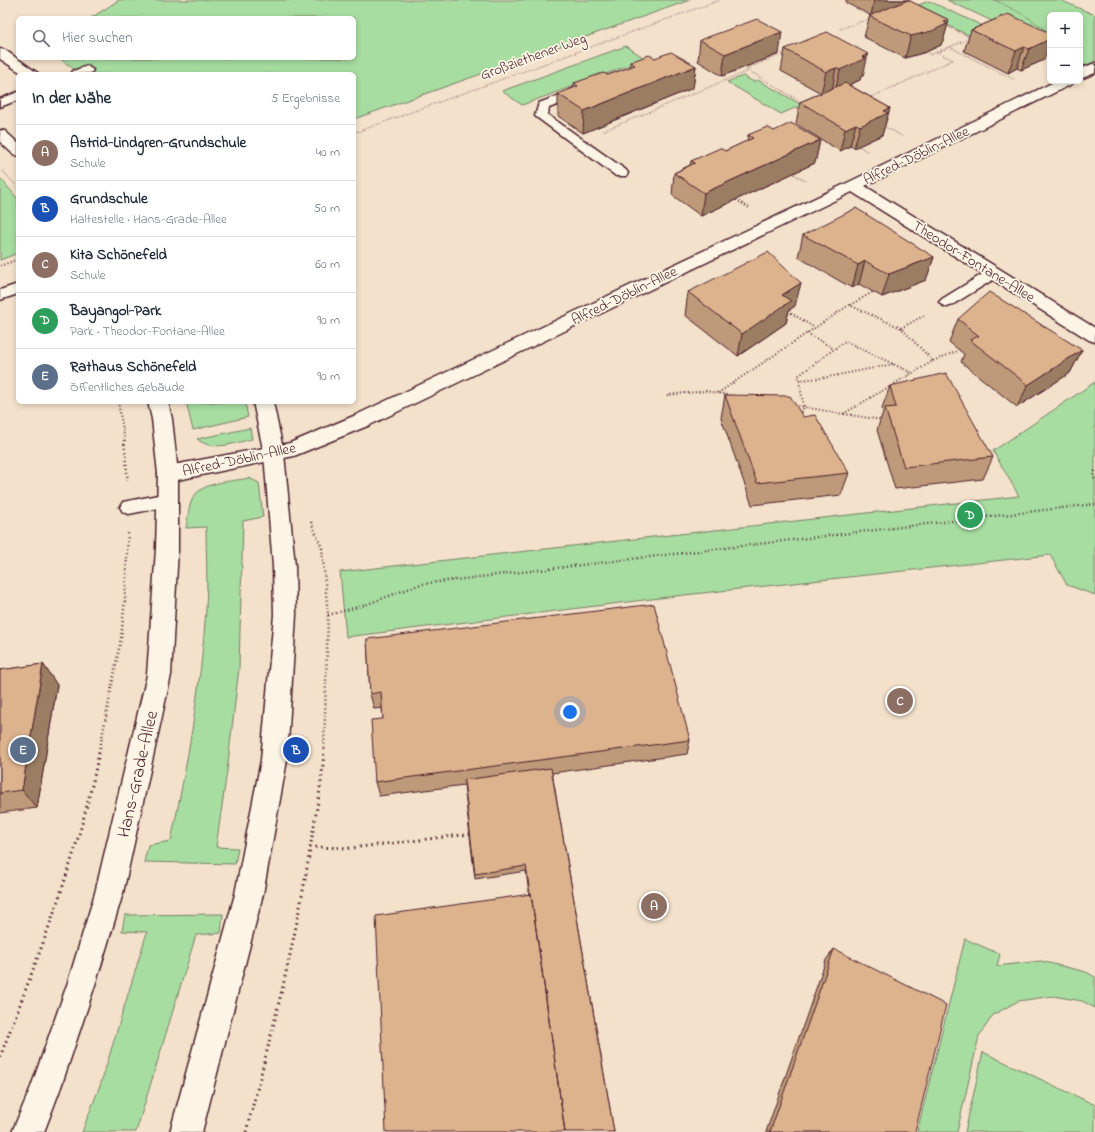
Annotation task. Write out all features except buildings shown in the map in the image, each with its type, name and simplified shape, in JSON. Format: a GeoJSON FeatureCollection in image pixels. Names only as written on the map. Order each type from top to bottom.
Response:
{"type":"FeatureCollection","features":[{"type":"Feature","properties":{"kind":"street"},"geometry":{"type":"LineString","coordinates":[[0,53],[29,72]]}},
{"type":"Feature","properties":{"kind":"street"},"geometry":{"type":"LineString","coordinates":[[1083,73],[1095,67]]}},
{"type":"Feature","properties":{"kind":"street","name":"Alfred-Döblin-Allee"},"geometry":{"type":"LineString","coordinates":[[168,474],[294,449],[363,420],[853,186],[1061,84]]}},
{"type":"Feature","properties":{"kind":"street"},"geometry":{"type":"LineString","coordinates":[[0,134],[16,149]]}},
{"type":"Feature","properties":{"kind":"street","name":"Theodor-Fontane-Allee"},"geometry":{"type":"LineString","coordinates":[[853,186],[1095,336]]}},
{"type":"Feature","properties":{"kind":"street","name":"Hans-Grade-Allee"},"geometry":{"type":"LineString","coordinates":[[28,1132],[46,1087],[82,982],[109,893],[159,675],[167,564],[168,474],[162,419],[158,404]]}},
{"type":"Feature","properties":{"kind":"street"},"geometry":{"type":"LineString","coordinates":[[186,1132],[249,894],[274,760],[285,615],[284,566],[274,454],[263,404]]}},
{"type":"Feature","properties":{"kind":"lane"},"geometry":{"type":"LineString","coordinates":[[594,86],[542,106],[541,116],[621,173]]}},
{"type":"Feature","properties":{"kind":"lane"},"geometry":{"type":"LineString","coordinates":[[0,103],[16,97]]}},
{"type":"Feature","properties":{"kind":"lane"},"geometry":{"type":"LineString","coordinates":[[947,302],[994,273]]}},
{"type":"Feature","properties":{"kind":"lane"},"geometry":{"type":"LineString","coordinates":[[0,295],[16,290]]}},
{"type":"Feature","properties":{"kind":"lane"},"geometry":{"type":"LineString","coordinates":[[129,507],[168,500]]}},
{"type":"Feature","properties":{"kind":"path","name":"Großziethener Weg"},"geometry":{"type":"LineString","coordinates":[[356,132],[720,0]]}},
{"type":"Feature","properties":{"kind":"path"},"geometry":{"type":"LineString","coordinates":[[994,0],[1026,16],[1047,31]]}},
{"type":"Feature","properties":{"kind":"path"},"geometry":{"type":"LineString","coordinates":[[840,29],[848,28],[876,16]]}},
{"type":"Feature","properties":{"kind":"path"},"geometry":{"type":"LineString","coordinates":[[926,52],[931,55],[971,38],[944,25]]}},
{"type":"Feature","properties":{"kind":"path"},"geometry":{"type":"LineString","coordinates":[[950,47],[1019,82]]}},
{"type":"Feature","properties":{"kind":"path"},"geometry":{"type":"LineString","coordinates":[[793,50],[746,69],[805,104]]}},
{"type":"Feature","properties":{"kind":"path"},"geometry":{"type":"LineString","coordinates":[[864,101],[953,60],[937,52]]}},
{"type":"Feature","properties":{"kind":"path"},"geometry":{"type":"LineString","coordinates":[[983,69],[989,66]]}},
{"type":"Feature","properties":{"kind":"path"},"geometry":{"type":"LineString","coordinates":[[598,133],[749,71]]}},
{"type":"Feature","properties":{"kind":"path"},"geometry":{"type":"LineString","coordinates":[[665,100],[670,103]]}},
{"type":"Feature","properties":{"kind":"path"},"geometry":{"type":"LineString","coordinates":[[613,121],[619,124]]}},
{"type":"Feature","properties":{"kind":"path"},"geometry":{"type":"LineString","coordinates":[[877,122],[908,139]]}},
{"type":"Feature","properties":{"kind":"path"},"geometry":{"type":"LineString","coordinates":[[858,146],[874,155]]}},
{"type":"Feature","properties":{"kind":"path"},"geometry":{"type":"LineString","coordinates":[[0,168],[16,186]]}},
{"type":"Feature","properties":{"kind":"path"},"geometry":{"type":"LineString","coordinates":[[792,173],[812,184]]}},
{"type":"Feature","properties":{"kind":"path"},"geometry":{"type":"LineString","coordinates":[[736,200],[755,211]]}},
{"type":"Feature","properties":{"kind":"path"},"geometry":{"type":"LineString","coordinates":[[0,266],[16,260]]}},
{"type":"Feature","properties":{"kind":"path"},"geometry":{"type":"LineString","coordinates":[[718,393],[849,305],[873,292]]}},
{"type":"Feature","properties":{"kind":"path"},"geometry":{"type":"LineString","coordinates":[[849,305],[902,328],[933,361]]}},
{"type":"Feature","properties":{"kind":"path"},"geometry":{"type":"LineString","coordinates":[[788,311],[815,328]]}},
{"type":"Feature","properties":{"kind":"path"},"geometry":{"type":"LineString","coordinates":[[807,333],[834,349]]}},
{"type":"Feature","properties":{"kind":"path"},"geometry":{"type":"LineString","coordinates":[[797,418],[804,407],[798,376],[845,341],[912,373]]}},
{"type":"Feature","properties":{"kind":"path"},"geometry":{"type":"LineString","coordinates":[[844,414],[933,361],[960,350]]}},
{"type":"Feature","properties":{"kind":"path"},"geometry":{"type":"LineString","coordinates":[[799,380],[823,378],[894,364]]}},
{"type":"Feature","properties":{"kind":"path"},"geometry":{"type":"LineString","coordinates":[[667,395],[706,391],[741,397]]}},
{"type":"Feature","properties":{"kind":"path"},"geometry":{"type":"LineString","coordinates":[[0,1057],[54,913],[92,789],[121,638],[126,599],[129,507],[126,450],[118,404]]}},
{"type":"Feature","properties":{"kind":"path"},"geometry":{"type":"LineString","coordinates":[[788,405],[885,420]]}},
{"type":"Feature","properties":{"kind":"path"},"geometry":{"type":"LineString","coordinates":[[1095,471],[1093,474],[1095,481]]}},
{"type":"Feature","properties":{"kind":"path"},"geometry":{"type":"LineString","coordinates":[[328,615],[365,605],[421,584],[1095,504]]}},
{"type":"Feature","properties":{"kind":"path"},"geometry":{"type":"LineString","coordinates":[[246,1132],[287,974],[323,769],[328,615],[322,548]]}},
{"type":"Feature","properties":{"kind":"path"},"geometry":{"type":"LineString","coordinates":[[310,847],[350,848],[470,834]]}},
{"type":"Feature","properties":{"kind":"green space"},"geometry":{"type":"Polygon","coordinates":[[[119,0],[690,0],[356,118],[356,72],[78,72],[62,60],[356,60],[356,16],[94,16],[119,0]]]}},
{"type":"Feature","properties":{"kind":"green space"},"geometry":{"type":"Polygon","coordinates":[[[947,0],[1060,0],[1095,15],[1095,70],[1083,64],[1083,12],[1047,12],[1047,47],[947,0]]]}},
{"type":"Feature","properties":{"kind":"green space"},"geometry":{"type":"Polygon","coordinates":[[[929,1],[985,27],[968,35],[922,13],[916,6],[929,1]]]}},
{"type":"Feature","properties":{"kind":"green space"},"geometry":{"type":"Polygon","coordinates":[[[626,46],[646,59],[522,105],[502,91],[626,46]]]}},
{"type":"Feature","properties":{"kind":"green space"},"geometry":{"type":"Polygon","coordinates":[[[743,76],[754,82],[758,80],[802,105],[781,114],[727,82],[743,76]]]}},
{"type":"Feature","properties":{"kind":"green space"},"geometry":{"type":"Polygon","coordinates":[[[0,178],[16,197],[16,254],[0,260],[0,178]]]}},
{"type":"Feature","properties":{"kind":"green space"},"geometry":{"type":"Polygon","coordinates":[[[1095,382],[1095,595],[1067,585],[1050,555],[684,595],[346,637],[340,572],[1019,496],[993,451],[1095,382]]]}},
{"type":"Feature","properties":{"kind":"green space"},"geometry":{"type":"Polygon","coordinates":[[[186,404],[245,404],[248,417],[193,430],[186,404]]]}},
{"type":"Feature","properties":{"kind":"green space"},"geometry":{"type":"Polygon","coordinates":[[[250,428],[252,439],[231,444],[217,446],[210,445],[197,439],[250,428]]]}},
{"type":"Feature","properties":{"kind":"green space"},"geometry":{"type":"Polygon","coordinates":[[[249,478],[259,483],[263,517],[243,521],[239,668],[227,771],[216,847],[238,848],[235,864],[144,862],[148,845],[171,841],[188,755],[201,667],[207,599],[206,527],[186,528],[190,506],[196,494],[202,489],[217,483],[249,478]]]}},
{"type":"Feature","properties":{"kind":"green space"},"geometry":{"type":"Polygon","coordinates":[[[223,914],[221,933],[196,935],[136,1132],[82,1132],[101,1083],[147,932],[122,931],[125,915],[223,914]]]}},
{"type":"Feature","properties":{"kind":"green space"},"geometry":{"type":"Polygon","coordinates":[[[965,939],[1000,954],[997,966],[1041,961],[1086,972],[1095,977],[1095,1008],[1082,1001],[1053,996],[1018,1001],[993,1015],[979,1036],[957,1132],[917,1132],[965,939]]]}},
{"type":"Feature","properties":{"kind":"green space"},"geometry":{"type":"Polygon","coordinates":[[[983,1052],[1095,1105],[1095,1132],[965,1132],[983,1052]]]}},
{"type":"Feature","properties":{"kind":"place","name":"Bayangol-Park"},"geometry":{"type":"Point","coordinates":[970,515]}},
{"type":"Feature","properties":{"kind":"place","name":"Kita Schönefeld"},"geometry":{"type":"Point","coordinates":[900,701]}},
{"type":"Feature","properties":{"kind":"place","name":"Rathaus Schönefeld"},"geometry":{"type":"Point","coordinates":[23,750]}},
{"type":"Feature","properties":{"kind":"place","name":"Grundschule"},"geometry":{"type":"Point","coordinates":[296,750]}},
{"type":"Feature","properties":{"kind":"place","name":"Astrid-Lindgren-Grundschule"},"geometry":{"type":"Point","coordinates":[654,906]}}]}
